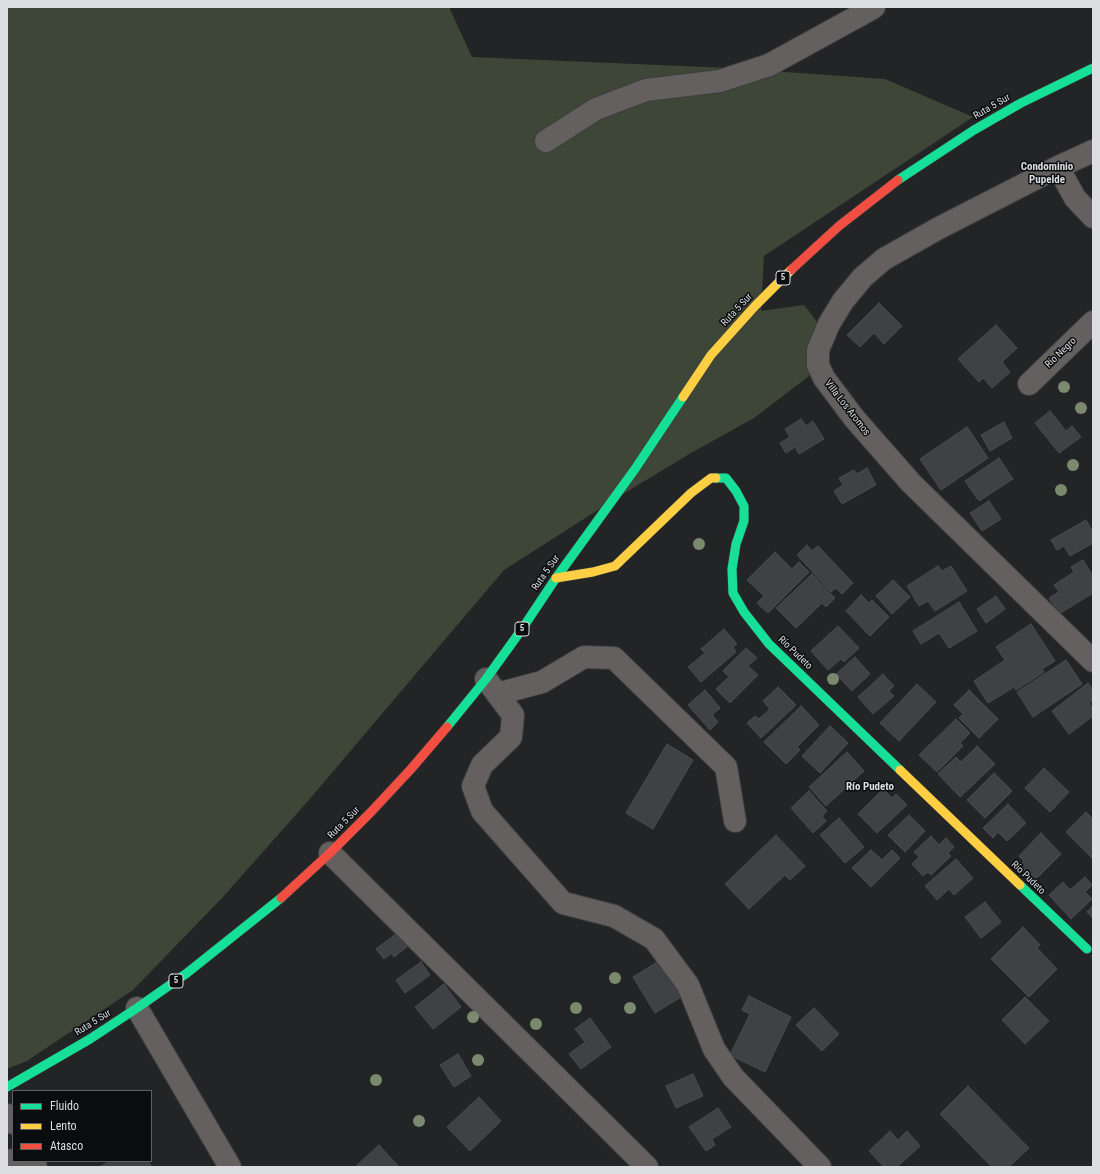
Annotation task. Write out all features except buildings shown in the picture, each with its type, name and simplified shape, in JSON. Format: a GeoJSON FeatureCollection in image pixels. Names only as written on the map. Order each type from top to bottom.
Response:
{"type":"FeatureCollection","features":[{"type":"Feature","properties":{"kind":"main road","name":"Ruta 5 Sur"},"geometry":{"type":"LineString","coordinates":[[7,1087],[90,1039],[137,1008],[188,973],[237,934],[284,895],[330,853],[411,769],[449,725],[491,687],[522,629],[556,578],[635,469],[711,354],[755,306],[796,265],[884,190],[928,159],[1021,103],[1093,68]]}},
{"type":"Feature","properties":{"kind":"main road","name":"Río Pudeto"},"geometry":{"type":"LineString","coordinates":[[556,578],[593,572],[614,566],[691,493],[711,478],[726,478],[736,491],[744,506],[744,521],[736,544],[732,569],[733,593],[744,612],[769,644],[1087,949]]}},
{"type":"Feature","properties":{"kind":"street"},"geometry":{"type":"LineString","coordinates":[[546,141],[596,109],[646,90],[720,81],[769,65],[874,7]]}},
{"type":"Feature","properties":{"kind":"street","name":"Villa Los Aromos"},"geometry":{"type":"LineString","coordinates":[[1093,151],[1058,167],[938,228],[884,259],[863,277],[842,301],[829,324],[818,350],[818,365],[824,378],[854,418],[911,483],[1093,661]]}},
{"type":"Feature","properties":{"kind":"street"},"geometry":{"type":"LineString","coordinates":[[1058,167],[1075,198],[1093,217]]}},
{"type":"Feature","properties":{"kind":"street","name":"Río Negro"},"geometry":{"type":"LineString","coordinates":[[1029,384],[1093,322]]}},
{"type":"Feature","properties":{"kind":"street"},"geometry":{"type":"LineString","coordinates":[[491,687],[542,682],[584,656],[614,658],[726,767],[736,821]]}},
{"type":"Feature","properties":{"kind":"street"},"geometry":{"type":"LineString","coordinates":[[491,687],[514,715],[511,737],[482,765],[473,786],[482,811],[563,903],[614,916],[654,939],[688,985],[714,1049],[733,1077],[820,1167]]}},
{"type":"Feature","properties":{"kind":"street"},"geometry":{"type":"LineString","coordinates":[[330,853],[647,1167]]}},
{"type":"Feature","properties":{"kind":"street"},"geometry":{"type":"LineString","coordinates":[[137,1008],[230,1167]]}},
{"type":"Feature","properties":{"kind":"green space"},"geometry":{"type":"Polygon","coordinates":[[[7,7],[449,7],[472,57],[729,68],[885,79],[973,117],[764,256],[761,311],[804,305],[829,337],[808,377],[754,418],[691,453],[623,494],[504,570],[308,801],[223,897],[133,990],[27,1061],[7,1069],[7,7]]]}},
{"type":"Feature","properties":{"kind":"traffic: fast"},"geometry":{"type":"LineString","coordinates":[[898,180],[974,130],[1021,103],[1093,68]]}},
{"type":"Feature","properties":{"kind":"traffic: fast"},"geometry":{"type":"LineString","coordinates":[[447,727],[486,679],[522,629],[556,578],[635,469],[683,397]]}},
{"type":"Feature","properties":{"kind":"traffic: fast"},"geometry":{"type":"LineString","coordinates":[[716,478],[726,478],[736,491],[744,506],[744,521],[736,544],[732,569],[733,593],[744,612],[769,644],[900,770]]}},
{"type":"Feature","properties":{"kind":"traffic: fast"},"geometry":{"type":"LineString","coordinates":[[1020,885],[1087,949]]}},
{"type":"Feature","properties":{"kind":"traffic: fast"},"geometry":{"type":"LineString","coordinates":[[7,1087],[90,1039],[137,1008],[187,973],[281,898]]}},
{"type":"Feature","properties":{"kind":"traffic: slow"},"geometry":{"type":"LineString","coordinates":[[683,397],[711,355],[755,306],[791,270]]}},
{"type":"Feature","properties":{"kind":"traffic: slow"},"geometry":{"type":"LineString","coordinates":[[556,578],[593,572],[615,566],[691,493],[711,478],[716,478]]}},
{"type":"Feature","properties":{"kind":"traffic: slow"},"geometry":{"type":"LineString","coordinates":[[900,770],[1020,885]]}},
{"type":"Feature","properties":{"kind":"traffic: jam"},"geometry":{"type":"LineString","coordinates":[[791,270],[839,226],[898,180]]}},
{"type":"Feature","properties":{"kind":"traffic: jam"},"geometry":{"type":"LineString","coordinates":[[281,898],[330,853],[371,812],[447,727]]}},
{"type":"Feature","properties":{"kind":"district","name":"Condominio Pupelde"},"geometry":{"type":"Point","coordinates":[1047,173]}},
{"type":"Feature","properties":{"kind":"district","name":"Río Pudeto"},"geometry":{"type":"Point","coordinates":[870,787]}}]}
